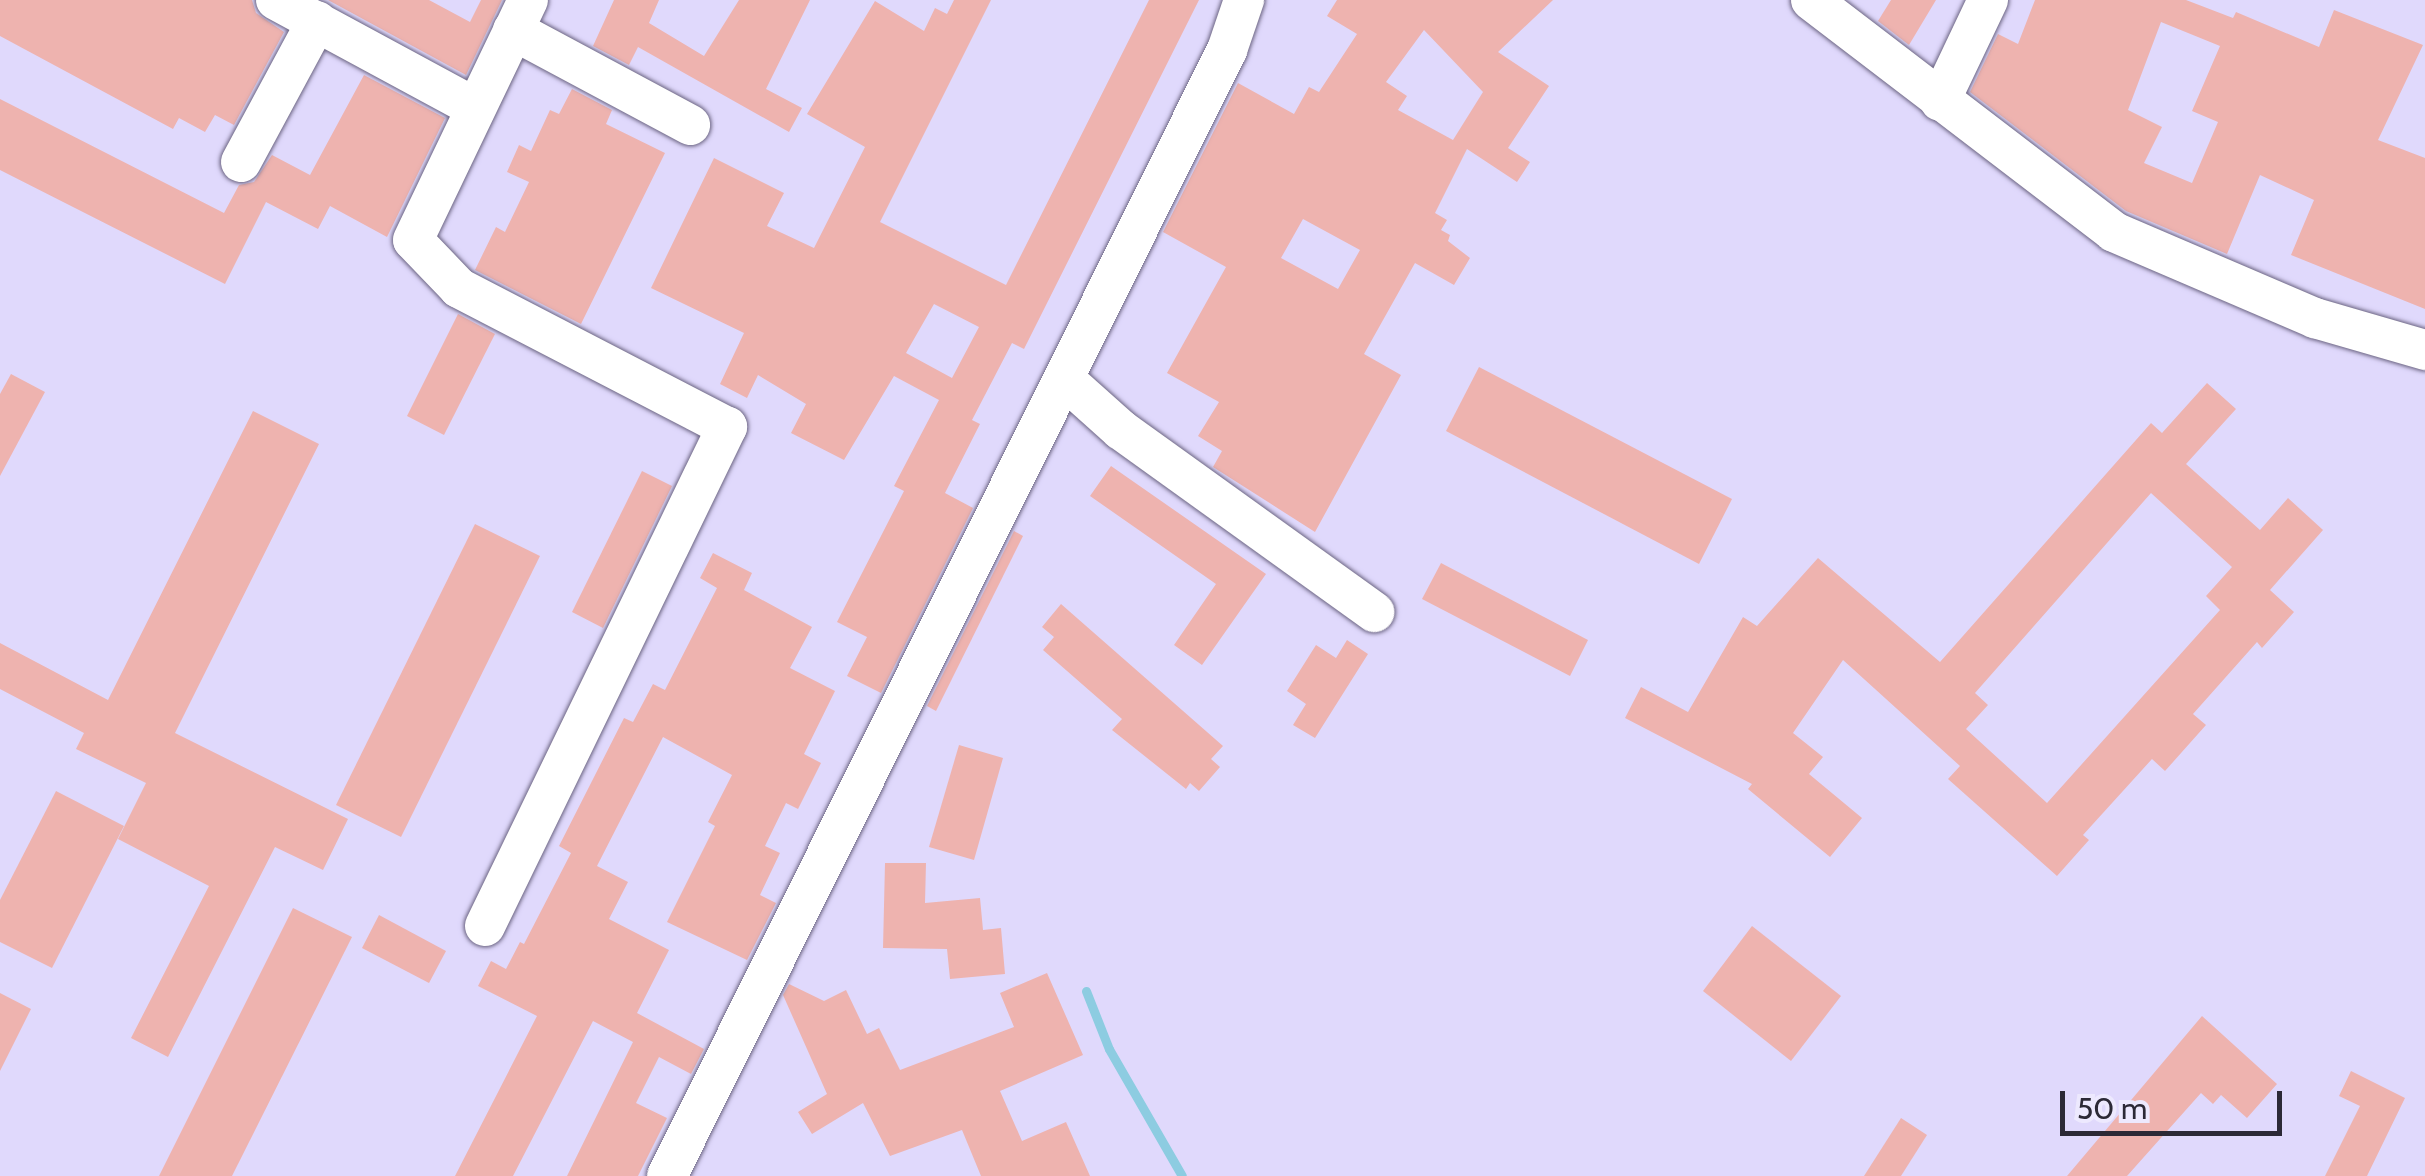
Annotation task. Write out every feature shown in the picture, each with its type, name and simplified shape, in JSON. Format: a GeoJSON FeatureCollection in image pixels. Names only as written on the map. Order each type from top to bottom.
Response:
{"type":"FeatureCollection","features":[{"type":"Feature","properties":{"kind":"street"},"geometry":{"type":"LineString","coordinates":[[276,0],[474,107]]}},
{"type":"Feature","properties":{"kind":"street"},"geometry":{"type":"LineString","coordinates":[[667,1176],[1228,50],[1244,0]]}},
{"type":"Feature","properties":{"kind":"street"},"geometry":{"type":"LineString","coordinates":[[1812,0],[2061,197],[2155,255],[2315,318],[2425,350]]}},
{"type":"Feature","properties":{"kind":"street"},"geometry":{"type":"LineString","coordinates":[[1940,101],[1988,0]]}},
{"type":"Feature","properties":{"kind":"street"},"geometry":{"type":"LineString","coordinates":[[485,926],[727,426],[459,288],[413,240],[520,15],[690,125]]}},
{"type":"Feature","properties":{"kind":"street"},"geometry":{"type":"LineString","coordinates":[[241,162],[318,22]]}},
{"type":"Feature","properties":{"kind":"street"},"geometry":{"type":"LineString","coordinates":[[1064,379],[1121,430],[1374,612]]}},
{"type":"Feature","properties":{"kind":"building"},"geometry":{"type":"Polygon","coordinates":[[[0,0],[252,0],[256,13],[284,32],[234,125],[215,115],[205,132],[179,118],[173,129],[0,36],[0,0]]]}},
{"type":"Feature","properties":{"kind":"building"},"geometry":{"type":"Polygon","coordinates":[[[328,0],[429,0],[470,22],[481,0],[502,0],[466,75],[328,0]]]}},
{"type":"Feature","properties":{"kind":"building"},"geometry":{"type":"Polygon","coordinates":[[[614,0],[659,0],[649,23],[704,56],[739,0],[810,0],[766,89],[802,108],[789,132],[638,47],[629,65],[593,46],[614,0]]]}},
{"type":"Feature","properties":{"kind":"building"},"geometry":{"type":"Polygon","coordinates":[[[954,0],[991,0],[880,222],[1006,285],[1149,0],[1199,0],[1024,349],[1012,343],[972,420],[980,424],[945,493],[973,508],[881,693],[847,676],[867,637],[837,622],[904,491],[894,486],[939,400],[894,376],[844,460],[791,433],[806,404],[758,375],[747,398],[720,384],[744,333],[651,288],[714,158],[784,193],[767,226],[814,248],[865,147],[807,114],[875,1],[924,31],[935,8],[947,14],[954,0]],[[934,304],[906,353],[952,378],[979,327],[934,304]]]}},
{"type":"Feature","properties":{"kind":"building"},"geometry":{"type":"Polygon","coordinates":[[[1337,0],[1553,0],[1498,52],[1549,86],[1508,148],[1530,162],[1517,182],[1467,149],[1435,213],[1447,220],[1441,230],[1450,235],[1448,241],[1470,258],[1454,285],[1415,263],[1364,354],[1401,375],[1315,532],[1213,467],[1222,451],[1198,436],[1219,402],[1167,373],[1226,267],[1163,232],[1238,83],[1294,114],[1309,87],[1319,92],[1357,34],[1327,16],[1337,0]],[[1424,30],[1386,82],[1407,96],[1398,110],[1453,140],[1483,92],[1424,30]],[[1303,219],[1281,258],[1338,289],[1360,250],[1303,219]]]}},
{"type":"Feature","properties":{"kind":"building"},"geometry":{"type":"Polygon","coordinates":[[[1891,0],[1936,0],[1909,45],[1878,21],[1891,0]]]}},
{"type":"Feature","properties":{"kind":"building"},"geometry":{"type":"Polygon","coordinates":[[[2035,0],[2186,0],[2233,18],[2236,12],[2319,47],[2334,10],[2423,45],[2378,140],[2425,158],[2425,309],[2291,255],[2314,200],[2260,175],[2227,254],[2126,211],[1970,92],[1998,34],[2018,44],[2035,0]],[[2161,22],[2128,110],[2162,127],[2144,163],[2192,183],[2218,122],[2192,111],[2220,46],[2161,22]]]}},
{"type":"Feature","properties":{"kind":"building"},"geometry":{"type":"Polygon","coordinates":[[[364,75],[445,118],[387,237],[330,206],[318,229],[266,202],[225,284],[0,170],[0,99],[224,213],[239,185],[254,182],[272,155],[310,175],[364,75]]]}},
{"type":"Feature","properties":{"kind":"building"},"geometry":{"type":"Polygon","coordinates":[[[572,89],[612,110],[606,124],[665,153],[581,324],[475,270],[496,227],[505,232],[529,182],[507,172],[519,145],[531,151],[550,110],[559,114],[572,89]]]}},
{"type":"Feature","properties":{"kind":"building"},"geometry":{"type":"Polygon","coordinates":[[[458,314],[495,334],[444,435],[407,416],[458,314]]]}},
{"type":"Feature","properties":{"kind":"building"},"geometry":{"type":"Polygon","coordinates":[[[1479,367],[1732,499],[1699,564],[1446,431],[1479,367]]]}},
{"type":"Feature","properties":{"kind":"building"},"geometry":{"type":"Polygon","coordinates":[[[11,374],[45,392],[0,476],[0,394],[11,374]]]}},
{"type":"Feature","properties":{"kind":"building"},"geometry":{"type":"Polygon","coordinates":[[[2207,383],[2236,409],[2186,464],[2260,530],[2288,498],[2323,530],[2270,590],[2294,612],[2262,648],[2257,642],[2193,714],[2206,725],[2165,771],[2152,759],[2083,835],[2089,840],[2057,876],[1948,779],[1960,766],[1843,660],[1793,733],[1823,757],[1809,774],[1862,818],[1830,857],[1748,789],[1752,784],[1625,718],[1641,687],[1688,712],[1743,617],[1757,626],[1818,558],[1940,662],[2151,423],[2162,433],[2207,383]],[[2151,493],[1975,693],[1988,705],[1966,729],[2047,803],[2220,610],[2206,596],[2232,567],[2151,493]]]}},
{"type":"Feature","properties":{"kind":"building"},"geometry":{"type":"Polygon","coordinates":[[[253,411],[319,444],[175,733],[348,819],[323,870],[275,847],[168,1057],[131,1038],[209,886],[118,839],[146,783],[76,749],[84,733],[0,689],[0,643],[108,700],[253,411]]]}},
{"type":"Feature","properties":{"kind":"building"},"geometry":{"type":"Polygon","coordinates":[[[1111,466],[1266,574],[1202,665],[1174,645],[1216,584],[1090,496],[1111,466]]]}},
{"type":"Feature","properties":{"kind":"building"},"geometry":{"type":"Polygon","coordinates":[[[642,471],[672,486],[603,628],[572,612],[642,471]]]}},
{"type":"Feature","properties":{"kind":"building"},"geometry":{"type":"Polygon","coordinates":[[[475,524],[540,556],[401,837],[336,805],[475,524]]]}},
{"type":"Feature","properties":{"kind":"building"},"geometry":{"type":"Polygon","coordinates":[[[1014,531],[1023,536],[936,711],[927,706],[1014,531]]]}},
{"type":"Feature","properties":{"kind":"building"},"geometry":{"type":"Polygon","coordinates":[[[713,553],[752,573],[744,590],[812,627],[790,668],[835,691],[804,754],[821,763],[798,809],[786,803],[765,846],[780,853],[760,895],[776,903],[747,960],[667,922],[715,826],[708,822],[732,775],[663,737],[597,866],[628,882],[609,919],[669,950],[637,1013],[704,1049],[691,1074],[659,1057],[636,1103],[667,1118],[638,1176],[567,1176],[633,1042],[593,1021],[513,1176],[455,1176],[537,1016],[478,986],[491,961],[506,969],[520,942],[524,944],[571,853],[559,846],[624,718],[633,722],[653,684],[665,690],[717,588],[700,578],[713,553]]]}},
{"type":"Feature","properties":{"kind":"building"},"geometry":{"type":"Polygon","coordinates":[[[1441,563],[1588,640],[1570,676],[1422,599],[1441,563]]]}},
{"type":"Feature","properties":{"kind":"building"},"geometry":{"type":"Polygon","coordinates":[[[1061,604],[1223,746],[1211,759],[1220,767],[1199,791],[1190,783],[1186,789],[1112,730],[1122,719],[1043,650],[1054,637],[1042,627],[1061,604]]]}},
{"type":"Feature","properties":{"kind":"building"},"geometry":{"type":"Polygon","coordinates":[[[1347,640],[1368,654],[1315,738],[1293,725],[1306,704],[1287,691],[1316,645],[1336,658],[1347,640]]]}},
{"type":"Feature","properties":{"kind":"building"},"geometry":{"type":"Polygon","coordinates":[[[959,745],[1003,758],[974,860],[929,847],[959,745]]]}},
{"type":"Feature","properties":{"kind":"building"},"geometry":{"type":"Polygon","coordinates":[[[56,791],[124,826],[52,968],[0,942],[0,900],[56,791]]]}},
{"type":"Feature","properties":{"kind":"building"},"geometry":{"type":"Polygon","coordinates":[[[885,863],[926,863],[925,903],[980,898],[983,930],[1001,928],[1005,974],[950,979],[947,949],[883,948],[885,863]]]}},
{"type":"Feature","properties":{"kind":"building"},"geometry":{"type":"Polygon","coordinates":[[[293,908],[352,937],[232,1176],[159,1176],[293,908]]]}},
{"type":"Feature","properties":{"kind":"building"},"geometry":{"type":"Polygon","coordinates":[[[379,915],[446,951],[429,983],[362,948],[379,915]]]}},
{"type":"Feature","properties":{"kind":"building"},"geometry":{"type":"Polygon","coordinates":[[[1752,926],[1841,996],[1791,1061],[1703,991],[1752,926]]]}},
{"type":"Feature","properties":{"kind":"building"},"geometry":{"type":"Polygon","coordinates":[[[1047,973],[1083,1055],[1000,1091],[1022,1141],[1066,1122],[1090,1176],[981,1176],[962,1130],[890,1156],[863,1103],[812,1134],[798,1112],[827,1094],[783,995],[789,984],[824,1001],[846,990],[867,1034],[879,1028],[900,1070],[1014,1027],[1000,993],[1047,973]]]}},
{"type":"Feature","properties":{"kind":"building"},"geometry":{"type":"Polygon","coordinates":[[[0,993],[31,1009],[0,1071],[0,993]]]}},
{"type":"Feature","properties":{"kind":"building"},"geometry":{"type":"Polygon","coordinates":[[[2202,1016],[2277,1084],[2247,1118],[2221,1095],[2213,1104],[2201,1093],[2127,1176],[2067,1176],[2202,1016]]]}},
{"type":"Feature","properties":{"kind":"building"},"geometry":{"type":"Polygon","coordinates":[[[2351,1071],[2405,1098],[2367,1176],[2325,1176],[2360,1106],[2339,1096],[2351,1071]]]}},
{"type":"Feature","properties":{"kind":"building"},"geometry":{"type":"Polygon","coordinates":[[[1901,1118],[1927,1135],[1901,1176],[1864,1176],[1901,1118]]]}},
{"type":"Feature","properties":{"kind":"waterway"},"geometry":{"type":"LineString","coordinates":[[1086,991],[1109,1049],[1182,1176]]}}]}
